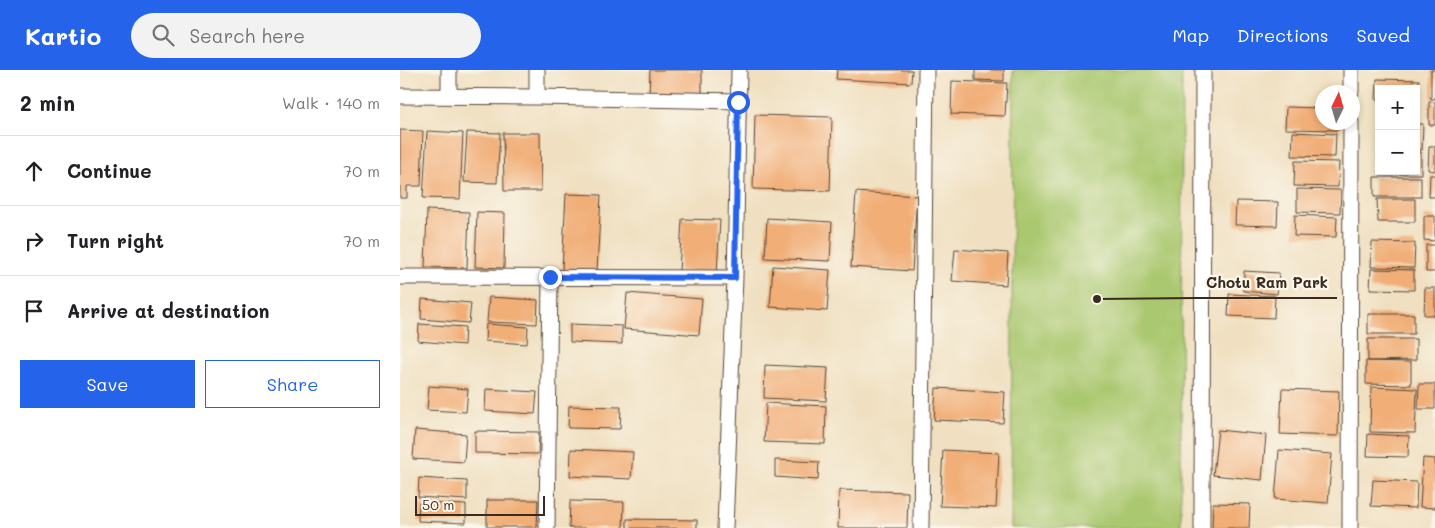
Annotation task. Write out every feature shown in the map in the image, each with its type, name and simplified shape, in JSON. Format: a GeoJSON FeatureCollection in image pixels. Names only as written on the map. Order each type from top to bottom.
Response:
{"type":"FeatureCollection","features":[{"type":"Feature","properties":{"kind":"street"},"geometry":{"type":"LineString","coordinates":[[449,70],[449,96]]}},
{"type":"Feature","properties":{"kind":"street"},"geometry":{"type":"LineString","coordinates":[[537,70],[537,97]]}},
{"type":"Feature","properties":{"kind":"street"},"geometry":{"type":"LineString","coordinates":[[725,528],[735,278],[739,70]]}},
{"type":"Feature","properties":{"kind":"street"},"geometry":{"type":"LineString","coordinates":[[922,528],[926,70]]}},
{"type":"Feature","properties":{"kind":"street"},"geometry":{"type":"LineString","coordinates":[[1202,528],[1203,70]]}},
{"type":"Feature","properties":{"kind":"street"},"geometry":{"type":"LineString","coordinates":[[1351,70],[1351,85]]}},
{"type":"Feature","properties":{"kind":"street"},"geometry":{"type":"LineString","coordinates":[[400,96],[738,102]]}},
{"type":"Feature","properties":{"kind":"street"},"geometry":{"type":"LineString","coordinates":[[1350,528],[1351,130]]}},
{"type":"Feature","properties":{"kind":"street"},"geometry":{"type":"LineString","coordinates":[[400,277],[735,278]]}},
{"type":"Feature","properties":{"kind":"street"},"geometry":{"type":"LineString","coordinates":[[547,528],[550,277]]}},
{"type":"Feature","properties":{"kind":"green space"},"geometry":{"type":"Polygon","coordinates":[[[1013,70],[1182,70],[1181,528],[1011,528],[1013,70]]]}},
{"type":"Feature","properties":{"kind":"building"},"geometry":{"type":"Polygon","coordinates":[[[650,70],[702,70],[702,97],[649,96],[650,70]]]}},
{"type":"Feature","properties":{"kind":"building"},"geometry":{"type":"Polygon","coordinates":[[[837,70],[912,70],[911,83],[836,79],[837,70]]]}},
{"type":"Feature","properties":{"kind":"building"},"geometry":{"type":"Polygon","coordinates":[[[975,70],[1004,70],[1004,81],[975,80],[975,70]]]}},
{"type":"Feature","properties":{"kind":"building"},"geometry":{"type":"Polygon","coordinates":[[[1431,70],[1435,70],[1435,99],[1431,99],[1431,70]]]}},
{"type":"Feature","properties":{"kind":"building"},"geometry":{"type":"Polygon","coordinates":[[[1377,79],[1419,80],[1419,85],[1377,85],[1377,79]]]}},
{"type":"Feature","properties":{"kind":"building"},"geometry":{"type":"Polygon","coordinates":[[[952,81],[1007,83],[1005,116],[951,114],[952,81]]]}},
{"type":"Feature","properties":{"kind":"building"},"geometry":{"type":"Polygon","coordinates":[[[1429,102],[1435,102],[1435,125],[1429,125],[1429,102]]]}},
{"type":"Feature","properties":{"kind":"building"},"geometry":{"type":"Polygon","coordinates":[[[1286,107],[1315,108],[1315,130],[1285,129],[1286,107]]]}},
{"type":"Feature","properties":{"kind":"building"},"geometry":{"type":"Polygon","coordinates":[[[755,115],[832,117],[830,191],[753,189],[755,115]]]}},
{"type":"Feature","properties":{"kind":"building"},"geometry":{"type":"Polygon","coordinates":[[[1420,124],[1423,124],[1422,150],[1420,150],[1420,124]]]}},
{"type":"Feature","properties":{"kind":"building"},"geometry":{"type":"Polygon","coordinates":[[[400,130],[423,131],[421,186],[407,186],[407,198],[400,198],[400,130]]]}},
{"type":"Feature","properties":{"kind":"building"},"geometry":{"type":"Polygon","coordinates":[[[427,131],[463,133],[460,199],[423,198],[427,131]]]}},
{"type":"Feature","properties":{"kind":"building"},"geometry":{"type":"Polygon","coordinates":[[[467,132],[500,133],[497,183],[464,182],[467,132]]]}},
{"type":"Feature","properties":{"kind":"building"},"geometry":{"type":"Polygon","coordinates":[[[1293,132],[1336,134],[1335,157],[1292,156],[1293,132]]]}},
{"type":"Feature","properties":{"kind":"building"},"geometry":{"type":"Polygon","coordinates":[[[503,133],[540,133],[541,191],[504,191],[503,133]]]}},
{"type":"Feature","properties":{"kind":"building"},"geometry":{"type":"Polygon","coordinates":[[[1429,146],[1435,146],[1435,171],[1428,170],[1429,146]]]}},
{"type":"Feature","properties":{"kind":"building"},"geometry":{"type":"Polygon","coordinates":[[[1420,152],[1421,152],[1420,174],[1420,152]]]}},
{"type":"Feature","properties":{"kind":"building"},"geometry":{"type":"Polygon","coordinates":[[[1295,161],[1339,162],[1338,187],[1294,186],[1295,161]]]}},
{"type":"Feature","properties":{"kind":"building"},"geometry":{"type":"Polygon","coordinates":[[[1430,175],[1435,175],[1435,197],[1429,197],[1430,175]]]}},
{"type":"Feature","properties":{"kind":"building"},"geometry":{"type":"Polygon","coordinates":[[[1374,177],[1421,177],[1421,197],[1374,197],[1374,177]]]}},
{"type":"Feature","properties":{"kind":"building"},"geometry":{"type":"Polygon","coordinates":[[[1297,189],[1341,190],[1340,213],[1297,212],[1297,189]]]}},
{"type":"Feature","properties":{"kind":"building"},"geometry":{"type":"Polygon","coordinates":[[[856,192],[917,196],[912,271],[851,267],[856,192]]]}},
{"type":"Feature","properties":{"kind":"building"},"geometry":{"type":"Polygon","coordinates":[[[566,194],[601,195],[597,271],[562,270],[566,194]]]}},
{"type":"Feature","properties":{"kind":"building"},"geometry":{"type":"Polygon","coordinates":[[[1377,199],[1415,199],[1415,222],[1378,222],[1377,199]]]}},
{"type":"Feature","properties":{"kind":"building"},"geometry":{"type":"Polygon","coordinates":[[[1236,201],[1278,202],[1277,226],[1235,225],[1236,201]]]}},
{"type":"Feature","properties":{"kind":"building"},"geometry":{"type":"Polygon","coordinates":[[[427,210],[469,212],[467,268],[425,267],[427,210]]]}},
{"type":"Feature","properties":{"kind":"building"},"geometry":{"type":"Polygon","coordinates":[[[477,212],[505,213],[504,268],[475,267],[477,212]]]}},
{"type":"Feature","properties":{"kind":"building"},"geometry":{"type":"Polygon","coordinates":[[[1295,215],[1337,217],[1336,237],[1294,236],[1295,215]]]}},
{"type":"Feature","properties":{"kind":"building"},"geometry":{"type":"Polygon","coordinates":[[[1424,216],[1435,216],[1435,241],[1424,240],[1424,216]]]}},
{"type":"Feature","properties":{"kind":"building"},"geometry":{"type":"Polygon","coordinates":[[[767,218],[832,222],[830,261],[765,258],[767,218]]]}},
{"type":"Feature","properties":{"kind":"building"},"geometry":{"type":"Polygon","coordinates":[[[682,219],[720,220],[717,273],[679,271],[682,219]]]}},
{"type":"Feature","properties":{"kind":"building"},"geometry":{"type":"Polygon","coordinates":[[[1372,242],[1415,243],[1414,268],[1371,267],[1372,242]]]}},
{"type":"Feature","properties":{"kind":"building"},"geometry":{"type":"Polygon","coordinates":[[[1426,245],[1435,245],[1435,272],[1426,272],[1426,245]]]}},
{"type":"Feature","properties":{"kind":"building"},"geometry":{"type":"Polygon","coordinates":[[[955,249],[1008,253],[1006,285],[952,281],[955,249]]]}},
{"type":"Feature","properties":{"kind":"building"},"geometry":{"type":"Polygon","coordinates":[[[773,266],[830,270],[827,311],[770,307],[773,266]]]}},
{"type":"Feature","properties":{"kind":"building"},"geometry":{"type":"Polygon","coordinates":[[[1371,269],[1414,270],[1414,290],[1370,289],[1371,269]]]}},
{"type":"Feature","properties":{"kind":"building"},"geometry":{"type":"Polygon","coordinates":[[[1244,271],[1279,273],[1277,294],[1243,291],[1244,271]]]}},
{"type":"Feature","properties":{"kind":"building"},"geometry":{"type":"Polygon","coordinates":[[[1425,288],[1435,288],[1435,315],[1424,315],[1425,288]]]}},
{"type":"Feature","properties":{"kind":"building"},"geometry":{"type":"Polygon","coordinates":[[[627,293],[702,299],[699,335],[624,329],[627,293]]]}},
{"type":"Feature","properties":{"kind":"building"},"geometry":{"type":"Polygon","coordinates":[[[1229,294],[1275,296],[1274,318],[1228,316],[1229,294]]]}},
{"type":"Feature","properties":{"kind":"building"},"geometry":{"type":"Polygon","coordinates":[[[489,297],[538,300],[537,324],[487,322],[489,297]]]}},
{"type":"Feature","properties":{"kind":"building"},"geometry":{"type":"Polygon","coordinates":[[[422,299],[471,303],[469,323],[421,319],[422,299]]]}},
{"type":"Feature","properties":{"kind":"building"},"geometry":{"type":"Polygon","coordinates":[[[1368,314],[1414,314],[1414,334],[1368,334],[1368,314]]]}},
{"type":"Feature","properties":{"kind":"building"},"geometry":{"type":"Polygon","coordinates":[[[419,324],[465,327],[464,345],[418,341],[419,324]]]}},
{"type":"Feature","properties":{"kind":"building"},"geometry":{"type":"Polygon","coordinates":[[[486,324],[528,327],[527,344],[485,341],[486,324]]]}},
{"type":"Feature","properties":{"kind":"building"},"geometry":{"type":"Polygon","coordinates":[[[570,324],[622,326],[622,344],[570,342],[570,324]]]}},
{"type":"Feature","properties":{"kind":"building"},"geometry":{"type":"Polygon","coordinates":[[[1368,339],[1416,339],[1416,360],[1368,361],[1368,339]]]}},
{"type":"Feature","properties":{"kind":"building"},"geometry":{"type":"Polygon","coordinates":[[[1366,361],[1411,362],[1411,385],[1366,384],[1366,361]]]}},
{"type":"Feature","properties":{"kind":"building"},"geometry":{"type":"Polygon","coordinates":[[[765,365],[828,368],[826,401],[764,398],[765,365]]]}},
{"type":"Feature","properties":{"kind":"building"},"geometry":{"type":"Polygon","coordinates":[[[1419,384],[1435,384],[1435,409],[1418,409],[1419,384]]]}},
{"type":"Feature","properties":{"kind":"building"},"geometry":{"type":"Polygon","coordinates":[[[429,386],[468,389],[466,412],[427,410],[429,386]]]}},
{"type":"Feature","properties":{"kind":"building"},"geometry":{"type":"Polygon","coordinates":[[[1371,387],[1417,389],[1415,433],[1370,432],[1371,387]]]}},
{"type":"Feature","properties":{"kind":"building"},"geometry":{"type":"Polygon","coordinates":[[[936,388],[1005,392],[1003,423],[934,420],[936,388]]]}},
{"type":"Feature","properties":{"kind":"building"},"geometry":{"type":"Polygon","coordinates":[[[486,389],[537,392],[535,414],[485,411],[486,389]]]}},
{"type":"Feature","properties":{"kind":"building"},"geometry":{"type":"Polygon","coordinates":[[[1282,389],[1339,391],[1338,436],[1280,434],[1282,389]]]}},
{"type":"Feature","properties":{"kind":"building"},"geometry":{"type":"Polygon","coordinates":[[[766,403],[826,406],[825,444],[764,442],[766,403]]]}},
{"type":"Feature","properties":{"kind":"building"},"geometry":{"type":"Polygon","coordinates":[[[569,406],[621,407],[620,429],[568,428],[569,406]]]}},
{"type":"Feature","properties":{"kind":"building"},"geometry":{"type":"Polygon","coordinates":[[[415,430],[466,434],[464,462],[413,459],[415,430]]]}},
{"type":"Feature","properties":{"kind":"building"},"geometry":{"type":"Polygon","coordinates":[[[1218,430],[1266,435],[1262,480],[1213,475],[1218,430]]]}},
{"type":"Feature","properties":{"kind":"building"},"geometry":{"type":"Polygon","coordinates":[[[475,431],[539,432],[538,454],[475,453],[475,431]]]}},
{"type":"Feature","properties":{"kind":"building"},"geometry":{"type":"Polygon","coordinates":[[[1368,434],[1409,436],[1408,457],[1367,456],[1368,434]]]}},
{"type":"Feature","properties":{"kind":"building"},"geometry":{"type":"Polygon","coordinates":[[[571,449],[633,452],[631,479],[570,476],[571,449]]]}},
{"type":"Feature","properties":{"kind":"building"},"geometry":{"type":"Polygon","coordinates":[[[943,450],[999,453],[996,508],[940,506],[943,450]]]}},
{"type":"Feature","properties":{"kind":"building"},"geometry":{"type":"Polygon","coordinates":[[[1279,450],[1332,454],[1328,503],[1275,499],[1279,450]]]}},
{"type":"Feature","properties":{"kind":"building"},"geometry":{"type":"Polygon","coordinates":[[[1423,458],[1435,459],[1435,508],[1420,507],[1423,458]]]}},
{"type":"Feature","properties":{"kind":"building"},"geometry":{"type":"Polygon","coordinates":[[[775,460],[819,462],[818,480],[775,477],[775,460]]]}},
{"type":"Feature","properties":{"kind":"building"},"geometry":{"type":"Polygon","coordinates":[[[419,478],[467,481],[467,500],[418,497],[419,478]]]}},
{"type":"Feature","properties":{"kind":"building"},"geometry":{"type":"Polygon","coordinates":[[[1373,480],[1417,482],[1416,508],[1371,506],[1373,480]]]}},
{"type":"Feature","properties":{"kind":"building"},"geometry":{"type":"Polygon","coordinates":[[[839,490],[908,492],[907,528],[838,528],[839,490]]]}},
{"type":"Feature","properties":{"kind":"building"},"geometry":{"type":"Polygon","coordinates":[[[487,500],[538,500],[537,527],[487,527],[487,500]]]}},
{"type":"Feature","properties":{"kind":"building"},"geometry":{"type":"Polygon","coordinates":[[[570,501],[624,502],[623,528],[569,528],[570,501]]]}},
{"type":"Feature","properties":{"kind":"building"},"geometry":{"type":"Polygon","coordinates":[[[419,503],[466,505],[466,523],[418,521],[419,503]]]}},
{"type":"Feature","properties":{"kind":"building"},"geometry":{"type":"Polygon","coordinates":[[[1213,503],[1250,504],[1249,528],[1212,528],[1213,503]]]}},
{"type":"Feature","properties":{"kind":"building"},"geometry":{"type":"Polygon","coordinates":[[[627,519],[697,520],[697,528],[627,528],[627,519]]]}},
{"type":"Feature","properties":{"kind":"place","name":"Chotu Ram Park"},"geometry":{"type":"Point","coordinates":[1097,299]}},
{"type":"Feature","properties":{"kind":"route"},"geometry":{"type":"LineString","coordinates":[[550,277],[735,278],[738,102]]}}]}
